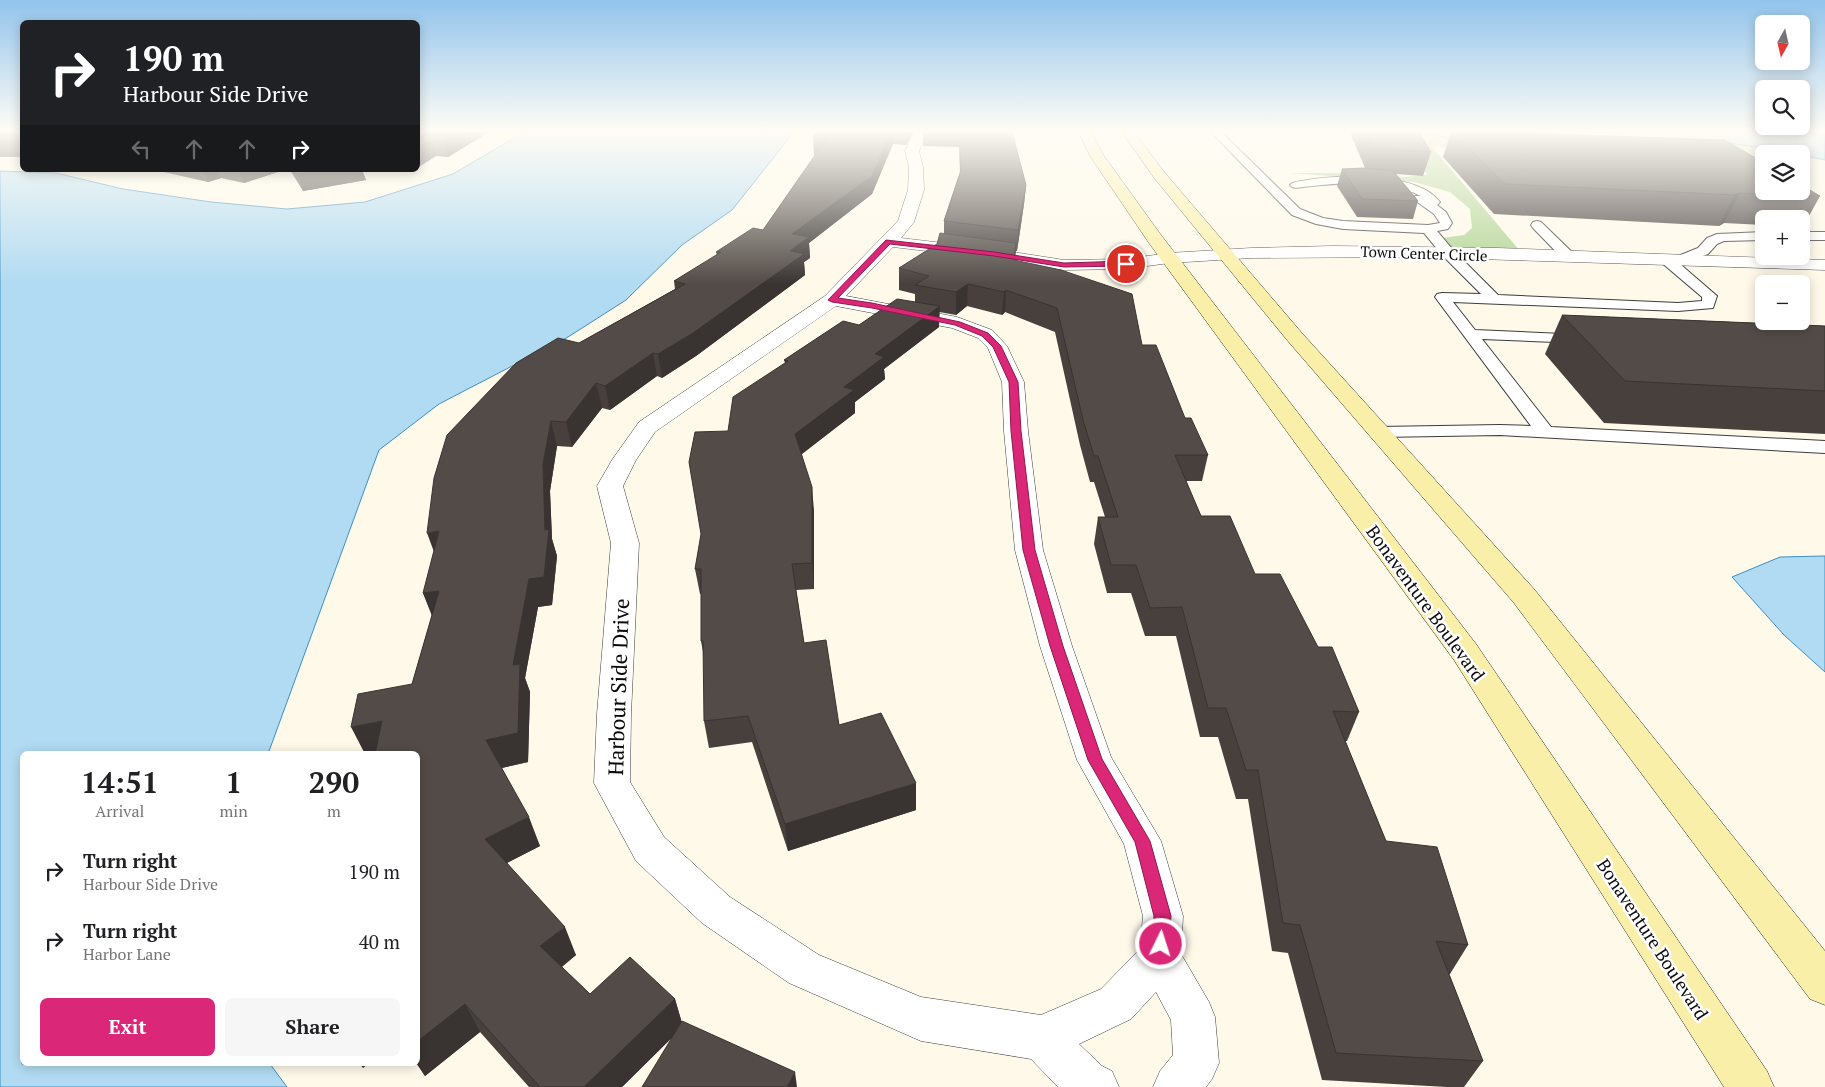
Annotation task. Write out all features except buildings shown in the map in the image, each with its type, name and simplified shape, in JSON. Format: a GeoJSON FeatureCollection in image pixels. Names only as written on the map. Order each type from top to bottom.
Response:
{"type":"FeatureCollection","features":[{"type":"Feature","properties":{"kind":"main road","name":"Bonaventure Boulevard"},"geometry":{"type":"LineString","coordinates":[[1116,183],[1169,258],[1464,652],[1751,1087]]}},
{"type":"Feature","properties":{"kind":"main road"},"geometry":{"type":"LineString","coordinates":[[1166,183],[1224,254],[1524,596],[1825,984]]}},
{"type":"Feature","properties":{"kind":"street","name":"Harbour Side Drive"},"geometry":{"type":"LineString","coordinates":[[916,183],[916,190],[906,222],[832,300],[647,427],[610,486],[625,543],[614,714],[612,783],[650,849],[716,910],[804,969],[921,1019],[1042,1038]]}},
{"type":"Feature","properties":{"kind":"street"},"geometry":{"type":"LineString","coordinates":[[889,242],[1056,261],[1076,266],[1126,264],[1169,258]]}},
{"type":"Feature","properties":{"kind":"street","name":"Town Center Circle"},"geometry":{"type":"LineString","coordinates":[[1169,258],[1325,250],[1825,265]]}},
{"type":"Feature","properties":{"kind":"street"},"geometry":{"type":"LineString","coordinates":[[1056,261],[1121,256],[1169,258]]}},
{"type":"Feature","properties":{"kind":"street"},"geometry":{"type":"LineString","coordinates":[[832,300],[958,323],[985,334],[997,346],[1013,382],[1016,431],[1029,550],[1056,646],[1095,760],[1142,841],[1163,916],[1160,957],[1193,1017],[1196,1063],[1176,1087]]}},
{"type":"Feature","properties":{"kind":"street"},"geometry":{"type":"LineString","coordinates":[[1096,1087],[1087,1084],[1042,1038],[1116,1004],[1160,957]]}},
{"type":"Feature","properties":{"kind":"lane"},"geometry":{"type":"LineString","coordinates":[[1267,183],[1296,212],[1320,222],[1342,225],[1428,228],[1444,226],[1446,223],[1427,193],[1394,184],[1375,183]]}},
{"type":"Feature","properties":{"kind":"lane"},"geometry":{"type":"LineString","coordinates":[[1299,185],[1315,183]]}},
{"type":"Feature","properties":{"kind":"lane"},"geometry":{"type":"LineString","coordinates":[[1269,185],[1299,185],[1340,189]]}},
{"type":"Feature","properties":{"kind":"lane"},"geometry":{"type":"LineString","coordinates":[[1372,191],[1411,196],[1436,207]]}},
{"type":"Feature","properties":{"kind":"lane"},"geometry":{"type":"LineString","coordinates":[[1537,225],[1569,257]]}},
{"type":"Feature","properties":{"kind":"lane"},"geometry":{"type":"LineString","coordinates":[[1428,228],[1448,253],[1494,299]]}},
{"type":"Feature","properties":{"kind":"lane"},"geometry":{"type":"LineString","coordinates":[[1545,432],[1442,297],[1678,307],[1708,305],[1710,296],[1673,260],[1703,251],[1712,241],[1722,237],[1755,236]]}},
{"type":"Feature","properties":{"kind":"lane"},"geometry":{"type":"LineString","coordinates":[[1810,236],[1825,236]]}},
{"type":"Feature","properties":{"kind":"lane"},"geometry":{"type":"LineString","coordinates":[[1470,334],[1598,339]]}},
{"type":"Feature","properties":{"kind":"lane"},"geometry":{"type":"LineString","coordinates":[[1379,432],[1500,430],[1825,447]]}},
{"type":"Feature","properties":{"kind":"green space"},"geometry":{"type":"Polygon","coordinates":[[[1417,183],[1462,183],[1520,251],[1448,247],[1442,238],[1464,235],[1472,228],[1470,209],[1450,192],[1417,183]]]}},
{"type":"Feature","properties":{"kind":"water"},"geometry":{"type":"Polygon","coordinates":[[[0,183],[97,183],[123,189],[211,202],[287,209],[365,202],[426,183],[754,183],[732,210],[682,245],[626,300],[568,337],[439,404],[379,450],[269,751],[20,751],[20,1066],[271,1066],[287,1087],[0,1087],[0,183]]]}},
{"type":"Feature","properties":{"kind":"water"},"geometry":{"type":"Polygon","coordinates":[[[1825,556],[1825,672],[1784,635],[1732,577],[1780,557],[1825,556]]]}},
{"type":"Feature","properties":{"kind":"route"},"geometry":{"type":"LineString","coordinates":[[1126,264],[1064,265],[994,254],[889,242],[832,300],[958,323],[985,334],[997,346],[1013,382],[1016,431],[1029,550],[1056,646],[1095,760],[1142,841],[1163,916],[1161,944]]}}]}
